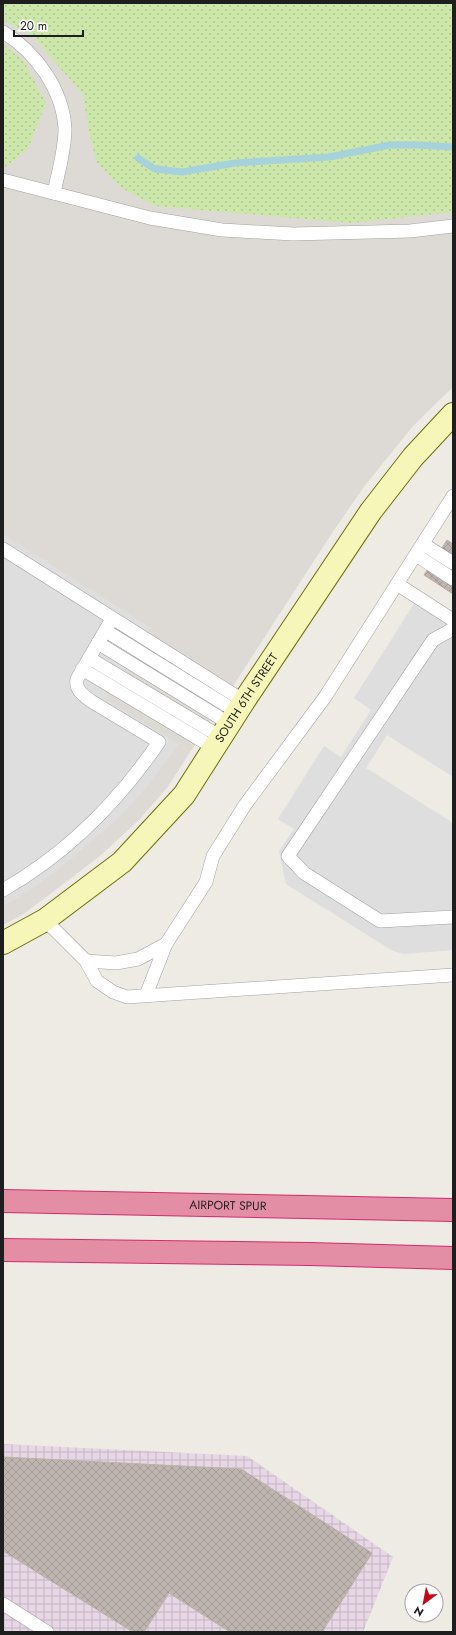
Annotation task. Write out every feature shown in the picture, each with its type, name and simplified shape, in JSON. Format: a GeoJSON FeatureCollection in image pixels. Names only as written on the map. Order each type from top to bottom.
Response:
{"type":"FeatureCollection","features":[{"type":"Feature","properties":{"kind":"highway","name":"AIRPORT SPUR"},"geometry":{"type":"LineString","coordinates":[[3,1200],[453,1210]]}},
{"type":"Feature","properties":{"kind":"highway"},"geometry":{"type":"LineString","coordinates":[[3,1250],[310,1254],[453,1258]]}},
{"type":"Feature","properties":{"kind":"street","name":"SOUTH 6TH STREET"},"geometry":{"type":"LineString","coordinates":[[3,943],[45,920],[122,862],[184,796],[229,724],[370,511],[413,457],[453,414]]}},
{"type":"Feature","properties":{"kind":"lane"},"geometry":{"type":"LineString","coordinates":[[3,32],[22,46],[34,58],[50,81],[58,100],[65,131],[54,193]]}},
{"type":"Feature","properties":{"kind":"lane"},"geometry":{"type":"LineString","coordinates":[[3,180],[150,218],[222,230],[293,234],[410,231],[453,226]]}},
{"type":"Feature","properties":{"kind":"lane"},"geometry":{"type":"LineString","coordinates":[[146,995],[166,944],[206,882],[212,856],[245,805],[325,697],[453,496]]}},
{"type":"Feature","properties":{"kind":"lane"},"geometry":{"type":"LineString","coordinates":[[423,544],[453,562]]}},
{"type":"Feature","properties":{"kind":"lane"},"geometry":{"type":"LineString","coordinates":[[3,549],[112,619],[229,724]]}},
{"type":"Feature","properties":{"kind":"lane"},"geometry":{"type":"LineString","coordinates":[[416,555],[453,579]]}},
{"type":"Feature","properties":{"kind":"lane"},"geometry":{"type":"LineString","coordinates":[[397,584],[453,620]]}},
{"type":"Feature","properties":{"kind":"lane"},"geometry":{"type":"LineString","coordinates":[[3,890],[46,862],[90,825],[124,790],[158,742],[81,694],[76,684],[112,619]]}},
{"type":"Feature","properties":{"kind":"lane"},"geometry":{"type":"LineString","coordinates":[[453,629],[433,640],[288,856],[304,873],[380,921],[453,917]]}},
{"type":"Feature","properties":{"kind":"lane"},"geometry":{"type":"LineString","coordinates":[[106,631],[229,724]]}},
{"type":"Feature","properties":{"kind":"lane"},"geometry":{"type":"LineString","coordinates":[[98,644],[229,724]]}},
{"type":"Feature","properties":{"kind":"lane"},"geometry":{"type":"LineString","coordinates":[[86,664],[229,724]]}},
{"type":"Feature","properties":{"kind":"lane"},"geometry":{"type":"LineString","coordinates":[[45,920],[86,961],[97,982],[113,992],[127,997],[453,975]]}},
{"type":"Feature","properties":{"kind":"lane"},"geometry":{"type":"LineString","coordinates":[[86,961],[116,963],[138,959],[166,944]]}},
{"type":"Feature","properties":{"kind":"lane"},"geometry":{"type":"LineString","coordinates":[[3,1604],[47,1632]]}},
{"type":"Feature","properties":{"kind":"shaded area"},"geometry":{"type":"Polygon","coordinates":[[[3,3],[453,3],[453,387],[414,425],[366,484],[334,530],[167,788],[139,820],[100,856],[25,913],[3,925],[3,3]]]}},
{"type":"Feature","properties":{"kind":"shaded area"},"geometry":{"type":"Polygon","coordinates":[[[3,534],[151,628],[106,699],[179,744],[150,783],[122,815],[63,866],[29,891],[3,906],[3,534]]]}},
{"type":"Feature","properties":{"kind":"shaded area"},"geometry":{"type":"Polygon","coordinates":[[[421,593],[452,613],[453,611],[453,777],[387,735],[366,768],[453,823],[453,950],[404,954],[393,951],[286,884],[279,851],[294,829],[278,819],[324,746],[341,757],[371,710],[354,698],[421,593]]]}},
{"type":"Feature","properties":{"kind":"shaded area"},"geometry":{"type":"Polygon","coordinates":[[[3,1444],[247,1456],[393,1557],[363,1632],[3,1632],[3,1444]]]}},
{"type":"Feature","properties":{"kind":"green space"},"geometry":{"type":"Polygon","coordinates":[[[3,3],[453,3],[453,212],[352,223],[155,206],[120,187],[97,163],[89,133],[83,95],[33,36],[3,20],[3,3]]]}},
{"type":"Feature","properties":{"kind":"green space"},"geometry":{"type":"Polygon","coordinates":[[[3,44],[24,61],[46,103],[28,149],[5,167],[3,167],[3,44]]]}},
{"type":"Feature","properties":{"kind":"building"},"geometry":{"type":"Polygon","coordinates":[[[447,540],[453,544],[453,594],[424,575],[447,540]]]}},
{"type":"Feature","properties":{"kind":"building"},"geometry":{"type":"Polygon","coordinates":[[[3,1457],[241,1469],[372,1553],[322,1632],[230,1632],[169,1593],[144,1632],[133,1632],[3,1551],[3,1457]]]}},
{"type":"Feature","properties":{"kind":"waterway"},"geometry":{"type":"LineString","coordinates":[[138,158],[155,169],[182,172],[235,163],[329,157],[390,145],[453,147]]}}]}
